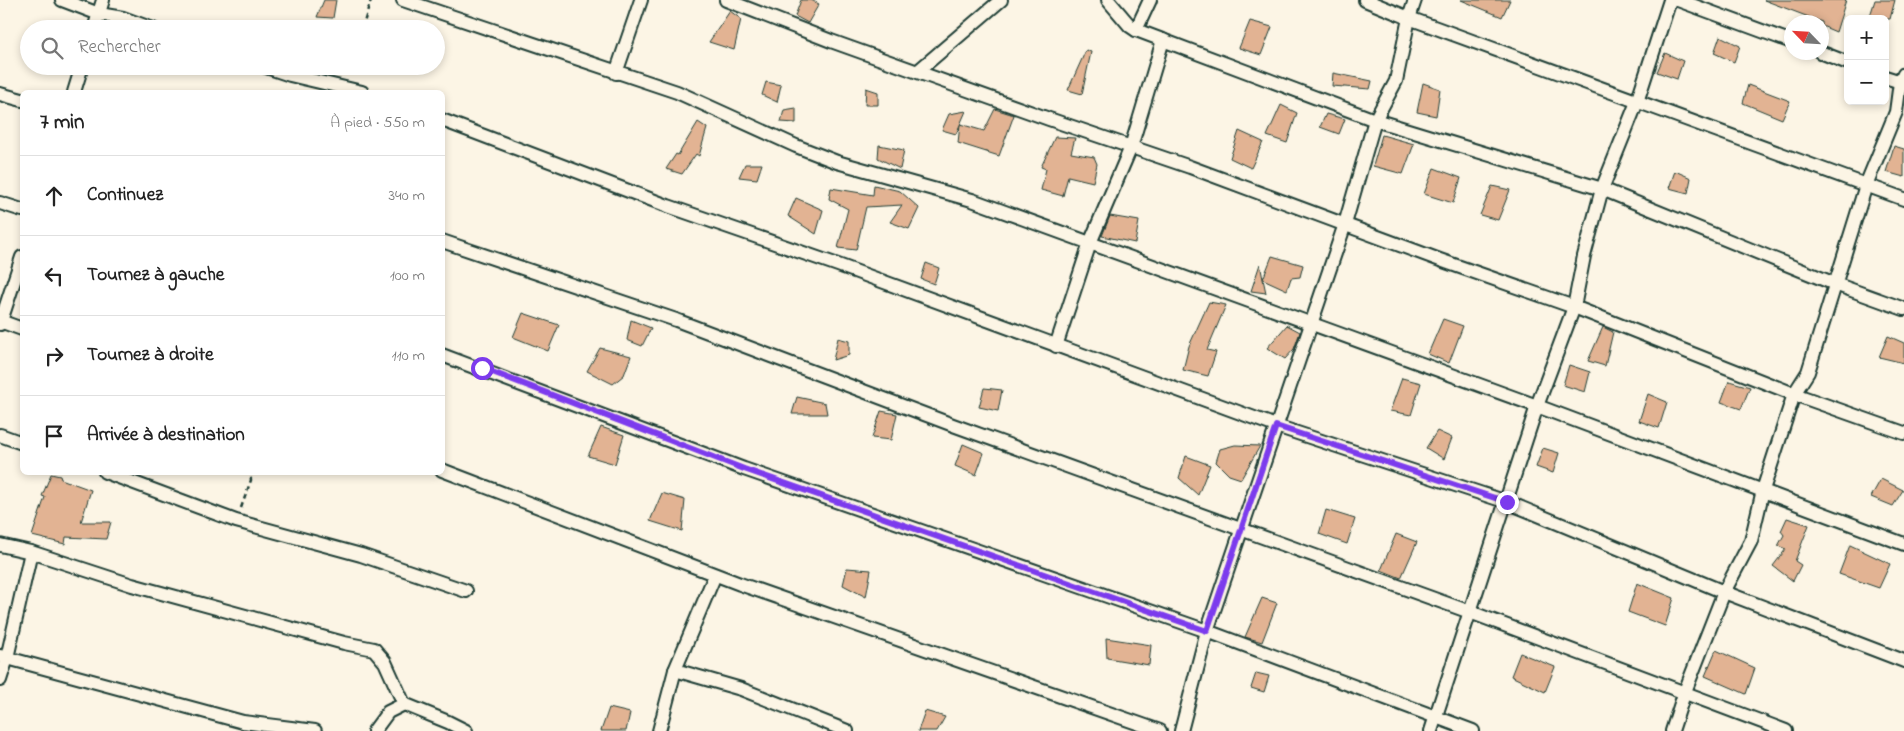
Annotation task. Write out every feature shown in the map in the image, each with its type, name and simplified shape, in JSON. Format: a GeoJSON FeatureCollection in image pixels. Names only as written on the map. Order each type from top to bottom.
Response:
{"type":"FeatureCollection","features":[{"type":"Feature","properties":{"kind":"street"},"geometry":{"type":"LineString","coordinates":[[62,0],[99,14],[129,20]]}},
{"type":"Feature","properties":{"kind":"street"},"geometry":{"type":"LineString","coordinates":[[97,20],[104,0]]}},
{"type":"Feature","properties":{"kind":"street"},"geometry":{"type":"LineString","coordinates":[[403,0],[677,92],[796,146],[837,162],[972,200],[1537,406],[1904,544]]}},
{"type":"Feature","properties":{"kind":"street"},"geometry":{"type":"LineString","coordinates":[[616,73],[641,0]]}},
{"type":"Feature","properties":{"kind":"street"},"geometry":{"type":"LineString","coordinates":[[726,0],[831,41],[1049,120],[1190,167],[1440,260],[1574,307],[1794,394],[1904,433]]}},
{"type":"Feature","properties":{"kind":"street"},"geometry":{"type":"LineString","coordinates":[[918,71],[1001,0]]}},
{"type":"Feature","properties":{"kind":"street"},"geometry":{"type":"LineString","coordinates":[[1108,0],[1130,26],[1136,30],[1375,120],[1602,189],[1836,284],[1904,309]]}},
{"type":"Feature","properties":{"kind":"street"},"geometry":{"type":"LineString","coordinates":[[1136,30],[1150,0]]}},
{"type":"Feature","properties":{"kind":"street"},"geometry":{"type":"LineString","coordinates":[[1365,0],[1904,199]]}},
{"type":"Feature","properties":{"kind":"street"},"geometry":{"type":"LineString","coordinates":[[1181,731],[1207,631],[1345,224],[1375,120],[1396,81],[1410,18],[1416,0]]}},
{"type":"Feature","properties":{"kind":"street"},"geometry":{"type":"LineString","coordinates":[[1431,731],[1537,406],[1574,307],[1584,256],[1602,189],[1637,102],[1670,0]]}},
{"type":"Feature","properties":{"kind":"street"},"geometry":{"type":"LineString","coordinates":[[1678,0],[1784,39]]}},
{"type":"Feature","properties":{"kind":"street"},"geometry":{"type":"LineString","coordinates":[[1056,346],[1090,243],[1131,147],[1163,40]]}},
{"type":"Feature","properties":{"kind":"street"},"geometry":{"type":"LineString","coordinates":[[1829,56],[1844,61]]}},
{"type":"Feature","properties":{"kind":"street"},"geometry":{"type":"LineString","coordinates":[[75,90],[79,75]]}},
{"type":"Feature","properties":{"kind":"street"},"geometry":{"type":"LineString","coordinates":[[297,75],[354,90]]}},
{"type":"Feature","properties":{"kind":"street"},"geometry":{"type":"LineString","coordinates":[[1672,731],[1684,694],[1724,592],[1751,541],[1763,490],[1794,394],[1808,372],[1866,185],[1896,112],[1903,80],[1889,78]]}},
{"type":"Feature","properties":{"kind":"street"},"geometry":{"type":"LineString","coordinates":[[0,94],[20,99]]}},
{"type":"Feature","properties":{"kind":"street"},"geometry":{"type":"LineString","coordinates":[[445,121],[668,206],[1276,426],[1507,502],[1724,592],[1904,661]]}},
{"type":"Feature","properties":{"kind":"street"},"geometry":{"type":"LineString","coordinates":[[0,203],[20,209]]}},
{"type":"Feature","properties":{"kind":"street"},"geometry":{"type":"LineString","coordinates":[[445,242],[676,320],[953,425],[1242,528],[1786,731]]}},
{"type":"Feature","properties":{"kind":"street"},"geometry":{"type":"LineString","coordinates":[[20,263],[0,322],[20,328]]}},
{"type":"Feature","properties":{"kind":"street"},"geometry":{"type":"LineString","coordinates":[[445,356],[744,469],[1207,631],[1435,718],[1474,731]]}},
{"type":"Feature","properties":{"kind":"street"},"geometry":{"type":"LineString","coordinates":[[0,435],[20,442]]}},
{"type":"Feature","properties":{"kind":"street"},"geometry":{"type":"LineString","coordinates":[[445,471],[715,575],[1160,731]]}},
{"type":"Feature","properties":{"kind":"street"},"geometry":{"type":"LineString","coordinates":[[113,475],[236,521],[361,555],[466,591]]}},
{"type":"Feature","properties":{"kind":"street"},"geometry":{"type":"LineString","coordinates":[[0,545],[31,552],[132,585],[344,643],[374,648],[385,662],[404,704],[466,731]]}},
{"type":"Feature","properties":{"kind":"street"},"geometry":{"type":"LineString","coordinates":[[0,680],[3,657],[31,552]]}},
{"type":"Feature","properties":{"kind":"street"},"geometry":{"type":"LineString","coordinates":[[659,731],[675,670],[715,575]]}},
{"type":"Feature","properties":{"kind":"street"},"geometry":{"type":"LineString","coordinates":[[3,657],[243,726],[315,731]]}},
{"type":"Feature","properties":{"kind":"street"},"geometry":{"type":"LineString","coordinates":[[675,670],[741,689],[847,731]]}},
{"type":"Feature","properties":{"kind":"street"},"geometry":{"type":"LineString","coordinates":[[374,731],[388,712],[404,704]]}},
{"type":"Feature","properties":{"kind":"path"},"geometry":{"type":"LineString","coordinates":[[365,20],[371,0]]}},
{"type":"Feature","properties":{"kind":"path"},"geometry":{"type":"LineString","coordinates":[[236,521],[250,475]]}},
{"type":"Feature","properties":{"kind":"building"},"geometry":{"type":"Polygon","coordinates":[[[324,0],[336,0],[333,18],[317,17],[324,0]]]}},
{"type":"Feature","properties":{"kind":"building"},"geometry":{"type":"Polygon","coordinates":[[[801,0],[811,0],[819,4],[808,23],[795,16],[801,0]]]}},
{"type":"Feature","properties":{"kind":"building"},"geometry":{"type":"Polygon","coordinates":[[[1461,0],[1510,0],[1502,17],[1461,0]]]}},
{"type":"Feature","properties":{"kind":"building"},"geometry":{"type":"Polygon","coordinates":[[[1764,0],[1846,0],[1836,32],[1829,29],[1829,15],[1804,15],[1764,0]]]}},
{"type":"Feature","properties":{"kind":"building"},"geometry":{"type":"Polygon","coordinates":[[[1875,0],[1895,0],[1890,19],[1889,15],[1870,15],[1875,0]]]}},
{"type":"Feature","properties":{"kind":"building"},"geometry":{"type":"Polygon","coordinates":[[[730,11],[741,19],[734,50],[709,42],[730,11]]]}},
{"type":"Feature","properties":{"kind":"building"},"geometry":{"type":"Polygon","coordinates":[[[1250,21],[1272,27],[1261,55],[1239,48],[1250,21]]]}},
{"type":"Feature","properties":{"kind":"building"},"geometry":{"type":"Polygon","coordinates":[[[1720,36],[1740,46],[1734,62],[1714,53],[1720,36]]]}},
{"type":"Feature","properties":{"kind":"building"},"geometry":{"type":"Polygon","coordinates":[[[1086,50],[1091,52],[1082,94],[1068,90],[1086,50]]]}},
{"type":"Feature","properties":{"kind":"building"},"geometry":{"type":"Polygon","coordinates":[[[1665,53],[1683,61],[1677,79],[1657,72],[1665,53]]]}},
{"type":"Feature","properties":{"kind":"building"},"geometry":{"type":"Polygon","coordinates":[[[1333,73],[1372,81],[1370,89],[1332,86],[1333,73]]]}},
{"type":"Feature","properties":{"kind":"building"},"geometry":{"type":"Polygon","coordinates":[[[766,82],[781,85],[777,102],[762,95],[766,82]]]}},
{"type":"Feature","properties":{"kind":"building"},"geometry":{"type":"Polygon","coordinates":[[[1423,83],[1440,89],[1436,116],[1417,112],[1423,83]]]}},
{"type":"Feature","properties":{"kind":"building"},"geometry":{"type":"Polygon","coordinates":[[[1748,85],[1790,101],[1782,119],[1743,103],[1748,85]]]}},
{"type":"Feature","properties":{"kind":"building"},"geometry":{"type":"Polygon","coordinates":[[[866,88],[878,92],[878,105],[865,105],[866,88]]]}},
{"type":"Feature","properties":{"kind":"building"},"geometry":{"type":"Polygon","coordinates":[[[1281,105],[1297,113],[1287,143],[1267,136],[1281,105]]]}},
{"type":"Feature","properties":{"kind":"building"},"geometry":{"type":"Polygon","coordinates":[[[796,108],[796,123],[781,122],[784,110],[796,108]]]}},
{"type":"Feature","properties":{"kind":"building"},"geometry":{"type":"Polygon","coordinates":[[[995,109],[1014,115],[999,156],[958,143],[960,124],[984,131],[995,109]]]}},
{"type":"Feature","properties":{"kind":"building"},"geometry":{"type":"Polygon","coordinates":[[[966,111],[956,134],[942,130],[949,114],[966,111]]]}},
{"type":"Feature","properties":{"kind":"building"},"geometry":{"type":"Polygon","coordinates":[[[1326,114],[1345,119],[1339,134],[1320,127],[1326,114]]]}},
{"type":"Feature","properties":{"kind":"building"},"geometry":{"type":"Polygon","coordinates":[[[698,122],[707,128],[699,156],[696,154],[682,174],[666,169],[676,154],[678,155],[698,122]]]}},
{"type":"Feature","properties":{"kind":"building"},"geometry":{"type":"Polygon","coordinates":[[[1239,131],[1263,142],[1251,168],[1230,158],[1239,131]]]}},
{"type":"Feature","properties":{"kind":"building"},"geometry":{"type":"Polygon","coordinates":[[[1382,135],[1414,144],[1403,174],[1373,166],[1382,135]]]}},
{"type":"Feature","properties":{"kind":"building"},"geometry":{"type":"Polygon","coordinates":[[[1055,137],[1075,138],[1071,153],[1094,157],[1097,164],[1093,182],[1068,176],[1063,196],[1041,190],[1046,169],[1041,167],[1055,137]]]}},
{"type":"Feature","properties":{"kind":"building"},"geometry":{"type":"Polygon","coordinates":[[[879,145],[904,150],[900,169],[878,158],[879,145]]]}},
{"type":"Feature","properties":{"kind":"building"},"geometry":{"type":"Polygon","coordinates":[[[1894,146],[1904,149],[1904,177],[1886,172],[1894,146]]]}},
{"type":"Feature","properties":{"kind":"building"},"geometry":{"type":"Polygon","coordinates":[[[745,164],[762,164],[757,179],[739,177],[745,164]]]}},
{"type":"Feature","properties":{"kind":"building"},"geometry":{"type":"Polygon","coordinates":[[[1434,168],[1461,178],[1453,203],[1424,194],[1434,168]]]}},
{"type":"Feature","properties":{"kind":"building"},"geometry":{"type":"Polygon","coordinates":[[[1675,171],[1691,178],[1688,193],[1669,188],[1675,171]]]}},
{"type":"Feature","properties":{"kind":"building"},"geometry":{"type":"Polygon","coordinates":[[[874,185],[900,191],[919,208],[909,229],[890,222],[902,205],[866,207],[856,250],[838,248],[848,209],[829,199],[831,188],[873,195],[874,185]]]}},
{"type":"Feature","properties":{"kind":"building"},"geometry":{"type":"Polygon","coordinates":[[[1492,186],[1510,190],[1498,220],[1480,215],[1492,186]]]}},
{"type":"Feature","properties":{"kind":"building"},"geometry":{"type":"Polygon","coordinates":[[[796,198],[823,210],[816,234],[788,216],[796,198]]]}},
{"type":"Feature","properties":{"kind":"building"},"geometry":{"type":"Polygon","coordinates":[[[1110,216],[1139,221],[1135,243],[1102,236],[1110,216]]]}},
{"type":"Feature","properties":{"kind":"building"},"geometry":{"type":"Polygon","coordinates":[[[1272,256],[1303,265],[1300,277],[1291,278],[1287,290],[1263,279],[1272,256]]]}},
{"type":"Feature","properties":{"kind":"building"},"geometry":{"type":"Polygon","coordinates":[[[926,263],[939,268],[934,284],[921,279],[926,263]]]}},
{"type":"Feature","properties":{"kind":"building"},"geometry":{"type":"Polygon","coordinates":[[[1260,264],[1263,279],[1266,293],[1251,291],[1260,264]]]}},
{"type":"Feature","properties":{"kind":"building"},"geometry":{"type":"Polygon","coordinates":[[[1209,302],[1226,305],[1207,350],[1216,352],[1208,376],[1183,370],[1189,346],[1209,302]]]}},
{"type":"Feature","properties":{"kind":"building"},"geometry":{"type":"Polygon","coordinates":[[[523,313],[559,325],[548,351],[513,337],[523,313]]]}},
{"type":"Feature","properties":{"kind":"building"},"geometry":{"type":"Polygon","coordinates":[[[1443,319],[1463,326],[1449,363],[1428,354],[1443,319]]]}},
{"type":"Feature","properties":{"kind":"building"},"geometry":{"type":"Polygon","coordinates":[[[631,320],[651,328],[642,346],[627,340],[631,320]]]}},
{"type":"Feature","properties":{"kind":"building"},"geometry":{"type":"Polygon","coordinates":[[[1287,325],[1300,332],[1294,349],[1285,359],[1267,348],[1287,325]]]}},
{"type":"Feature","properties":{"kind":"building"},"geometry":{"type":"Polygon","coordinates":[[[1603,327],[1613,332],[1605,366],[1588,361],[1603,327]]]}},
{"type":"Feature","properties":{"kind":"building"},"geometry":{"type":"Polygon","coordinates":[[[1888,336],[1904,343],[1904,363],[1879,357],[1888,336]]]}},
{"type":"Feature","properties":{"kind":"building"},"geometry":{"type":"Polygon","coordinates":[[[838,338],[849,341],[849,355],[833,360],[838,338]]]}},
{"type":"Feature","properties":{"kind":"building"},"geometry":{"type":"Polygon","coordinates":[[[600,348],[631,356],[624,375],[613,384],[587,371],[600,348]]]}},
{"type":"Feature","properties":{"kind":"building"},"geometry":{"type":"Polygon","coordinates":[[[1569,365],[1590,372],[1585,392],[1563,385],[1569,365]]]}},
{"type":"Feature","properties":{"kind":"building"},"geometry":{"type":"Polygon","coordinates":[[[1402,378],[1421,383],[1411,415],[1390,411],[1402,378]]]}},
{"type":"Feature","properties":{"kind":"building"},"geometry":{"type":"Polygon","coordinates":[[[1729,381],[1750,387],[1741,409],[1721,402],[1729,381]]]}},
{"type":"Feature","properties":{"kind":"building"},"geometry":{"type":"Polygon","coordinates":[[[984,388],[1002,390],[998,411],[979,407],[984,388]]]}},
{"type":"Feature","properties":{"kind":"building"},"geometry":{"type":"Polygon","coordinates":[[[1648,394],[1667,402],[1659,428],[1639,421],[1648,394]]]}},
{"type":"Feature","properties":{"kind":"building"},"geometry":{"type":"Polygon","coordinates":[[[797,397],[825,403],[827,414],[792,414],[797,397]]]}},
{"type":"Feature","properties":{"kind":"building"},"geometry":{"type":"Polygon","coordinates":[[[881,411],[897,414],[891,440],[872,438],[881,411]]]}},
{"type":"Feature","properties":{"kind":"building"},"geometry":{"type":"Polygon","coordinates":[[[601,427],[624,435],[615,464],[588,456],[601,427]]]}},
{"type":"Feature","properties":{"kind":"building"},"geometry":{"type":"Polygon","coordinates":[[[1437,431],[1452,438],[1444,459],[1426,448],[1437,431]]]}},
{"type":"Feature","properties":{"kind":"building"},"geometry":{"type":"Polygon","coordinates":[[[963,444],[984,453],[976,475],[955,466],[963,444]]]}},
{"type":"Feature","properties":{"kind":"building"},"geometry":{"type":"Polygon","coordinates":[[[1235,445],[1260,446],[1241,479],[1229,475],[1216,462],[1220,449],[1235,445]]]}},
{"type":"Feature","properties":{"kind":"building"},"geometry":{"type":"Polygon","coordinates":[[[1543,448],[1559,453],[1553,473],[1536,467],[1543,448]]]}},
{"type":"Feature","properties":{"kind":"building"},"geometry":{"type":"Polygon","coordinates":[[[1186,456],[1210,465],[1198,495],[1179,478],[1186,456]]]}},
{"type":"Feature","properties":{"kind":"building"},"geometry":{"type":"Polygon","coordinates":[[[51,475],[60,476],[61,479],[91,490],[81,522],[111,522],[106,539],[66,537],[65,544],[32,536],[45,497],[42,496],[51,475]]]}},
{"type":"Feature","properties":{"kind":"building"},"geometry":{"type":"Polygon","coordinates":[[[1881,479],[1903,490],[1893,506],[1871,497],[1881,479]]]}},
{"type":"Feature","properties":{"kind":"building"},"geometry":{"type":"Polygon","coordinates":[[[662,493],[685,500],[682,531],[650,521],[662,493]]]}},
{"type":"Feature","properties":{"kind":"building"},"geometry":{"type":"Polygon","coordinates":[[[1326,510],[1355,519],[1347,544],[1319,534],[1326,510]]]}},
{"type":"Feature","properties":{"kind":"building"},"geometry":{"type":"Polygon","coordinates":[[[1787,518],[1809,525],[1795,561],[1801,565],[1793,581],[1773,566],[1786,549],[1778,546],[1784,535],[1781,531],[1787,518]]]}},
{"type":"Feature","properties":{"kind":"building"},"geometry":{"type":"Polygon","coordinates":[[[1396,534],[1417,542],[1401,578],[1381,570],[1396,534]]]}},
{"type":"Feature","properties":{"kind":"building"},"geometry":{"type":"Polygon","coordinates":[[[1850,545],[1890,564],[1879,588],[1839,574],[1850,545]]]}},
{"type":"Feature","properties":{"kind":"building"},"geometry":{"type":"Polygon","coordinates":[[[847,568],[871,570],[866,597],[843,585],[847,568]]]}},
{"type":"Feature","properties":{"kind":"building"},"geometry":{"type":"Polygon","coordinates":[[[1637,583],[1674,598],[1665,626],[1628,612],[1637,583]]]}},
{"type":"Feature","properties":{"kind":"building"},"geometry":{"type":"Polygon","coordinates":[[[1262,598],[1277,603],[1262,642],[1245,637],[1262,598]]]}},
{"type":"Feature","properties":{"kind":"building"},"geometry":{"type":"Polygon","coordinates":[[[1106,638],[1151,645],[1149,665],[1107,658],[1106,638]]]}},
{"type":"Feature","properties":{"kind":"building"},"geometry":{"type":"Polygon","coordinates":[[[1716,650],[1755,668],[1746,694],[1705,676],[1716,650]]]}},
{"type":"Feature","properties":{"kind":"building"},"geometry":{"type":"Polygon","coordinates":[[[1520,653],[1555,667],[1545,692],[1511,676],[1520,653]]]}},
{"type":"Feature","properties":{"kind":"building"},"geometry":{"type":"Polygon","coordinates":[[[1256,673],[1269,676],[1264,692],[1251,688],[1256,673]]]}},
{"type":"Feature","properties":{"kind":"building"},"geometry":{"type":"Polygon","coordinates":[[[609,708],[630,713],[626,731],[601,731],[609,708]]]}},
{"type":"Feature","properties":{"kind":"building"},"geometry":{"type":"Polygon","coordinates":[[[925,711],[945,717],[937,731],[918,731],[925,711]]]}},
{"type":"Feature","properties":{"kind":"route"},"geometry":{"type":"LineString","coordinates":[[482,368],[744,469],[1207,631],[1276,426],[1507,502]]}}]}
